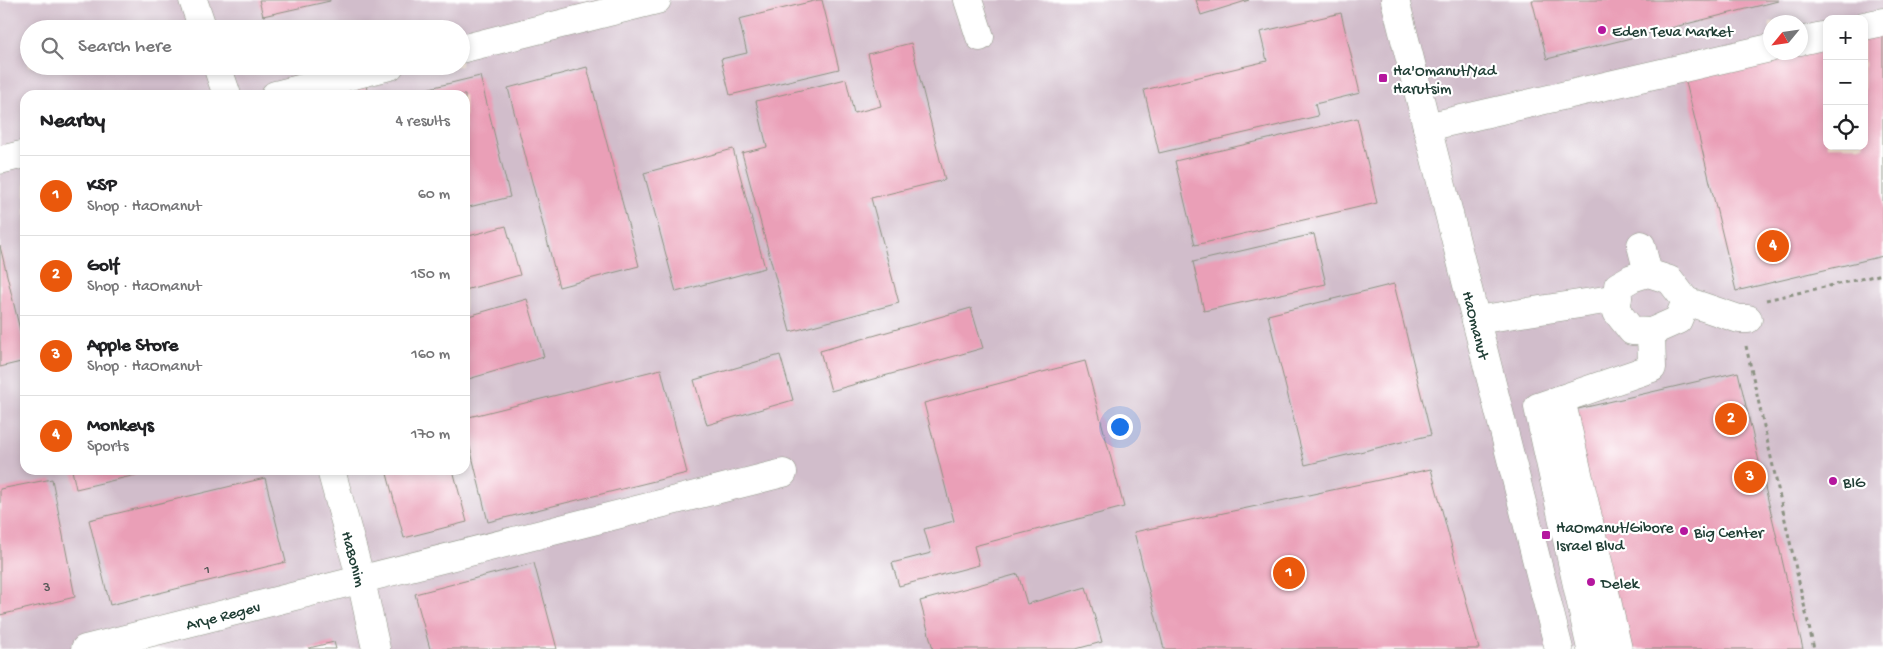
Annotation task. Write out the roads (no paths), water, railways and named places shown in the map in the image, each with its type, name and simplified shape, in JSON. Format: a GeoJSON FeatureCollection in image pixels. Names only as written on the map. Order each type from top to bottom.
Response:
{"type":"FeatureCollection","features":[{"type":"Feature","properties":{"kind":"street"},"geometry":{"type":"LineString","coordinates":[[193,0],[200,20]]}},
{"type":"Feature","properties":{"kind":"street"},"geometry":{"type":"LineString","coordinates":[[470,47],[657,0]]}},
{"type":"Feature","properties":{"kind":"street"},"geometry":{"type":"LineString","coordinates":[[968,0],[980,37]]}},
{"type":"Feature","properties":{"kind":"street","name":"HaOmanut"},"geometry":{"type":"LineString","coordinates":[[1394,0],[1559,649]]}},
{"type":"Feature","properties":{"kind":"street"},"geometry":{"type":"LineString","coordinates":[[1868,25],[1883,22]]}},
{"type":"Feature","properties":{"kind":"street"},"geometry":{"type":"LineString","coordinates":[[1808,39],[1823,36]]}},
{"type":"Feature","properties":{"kind":"street"},"geometry":{"type":"LineString","coordinates":[[1427,127],[1763,50]]}},
{"type":"Feature","properties":{"kind":"street"},"geometry":{"type":"LineString","coordinates":[[220,75],[225,90]]}},
{"type":"Feature","properties":{"kind":"street"},"geometry":{"type":"LineString","coordinates":[[295,90],[354,75]]}},
{"type":"Feature","properties":{"kind":"street"},"geometry":{"type":"LineString","coordinates":[[0,160],[20,155]]}},
{"type":"Feature","properties":{"kind":"street"},"geometry":{"type":"LineString","coordinates":[[1641,245],[1648,273]]}},
{"type":"Feature","properties":{"kind":"street"},"geometry":{"type":"LineString","coordinates":[[1686,301],[1678,320],[1651,332],[1632,331],[1617,305],[1618,286],[1632,278],[1648,273],[1670,280],[1686,301],[1751,313]]}},
{"type":"Feature","properties":{"kind":"street"},"geometry":{"type":"LineString","coordinates":[[1477,327],[1617,305]]}},
{"type":"Feature","properties":{"kind":"street"},"geometry":{"type":"LineString","coordinates":[[1591,649],[1538,407],[1652,368],[1651,332]]}},
{"type":"Feature","properties":{"kind":"street"},"geometry":{"type":"LineString","coordinates":[[1561,399],[1618,649]]}},
{"type":"Feature","properties":{"kind":"street","name":"Arye Regev"},"geometry":{"type":"LineString","coordinates":[[94,648],[783,473]]}},
{"type":"Feature","properties":{"kind":"street","name":"HaBonim"},"geometry":{"type":"LineString","coordinates":[[332,475],[376,649]]}},
{"type":"Feature","properties":{"kind":"place","name":"Eden Teva Market"},"geometry":{"type":"Point","coordinates":[1602,30]}},
{"type":"Feature","properties":{"kind":"place","name":"Ha'Omanut/Yad Harutsim"},"geometry":{"type":"Point","coordinates":[1383,78]}},
{"type":"Feature","properties":{"kind":"place","name":"Monkeys"},"geometry":{"type":"Point","coordinates":[1773,246]}},
{"type":"Feature","properties":{"kind":"place","name":"Golf"},"geometry":{"type":"Point","coordinates":[1731,419]}},
{"type":"Feature","properties":{"kind":"place","name":"Apple Store"},"geometry":{"type":"Point","coordinates":[1750,477]}},
{"type":"Feature","properties":{"kind":"place","name":"BIG"},"geometry":{"type":"Point","coordinates":[1833,481]}},
{"type":"Feature","properties":{"kind":"place","name":"Big Center"},"geometry":{"type":"Point","coordinates":[1684,531]}},
{"type":"Feature","properties":{"kind":"place","name":"HaOmanut/Gibore Israel Blvd"},"geometry":{"type":"Point","coordinates":[1546,535]}},
{"type":"Feature","properties":{"kind":"place","name":"KSP"},"geometry":{"type":"Point","coordinates":[1289,573]}},
{"type":"Feature","properties":{"kind":"place","name":"Delek"},"geometry":{"type":"Point","coordinates":[1591,582]}}]}
